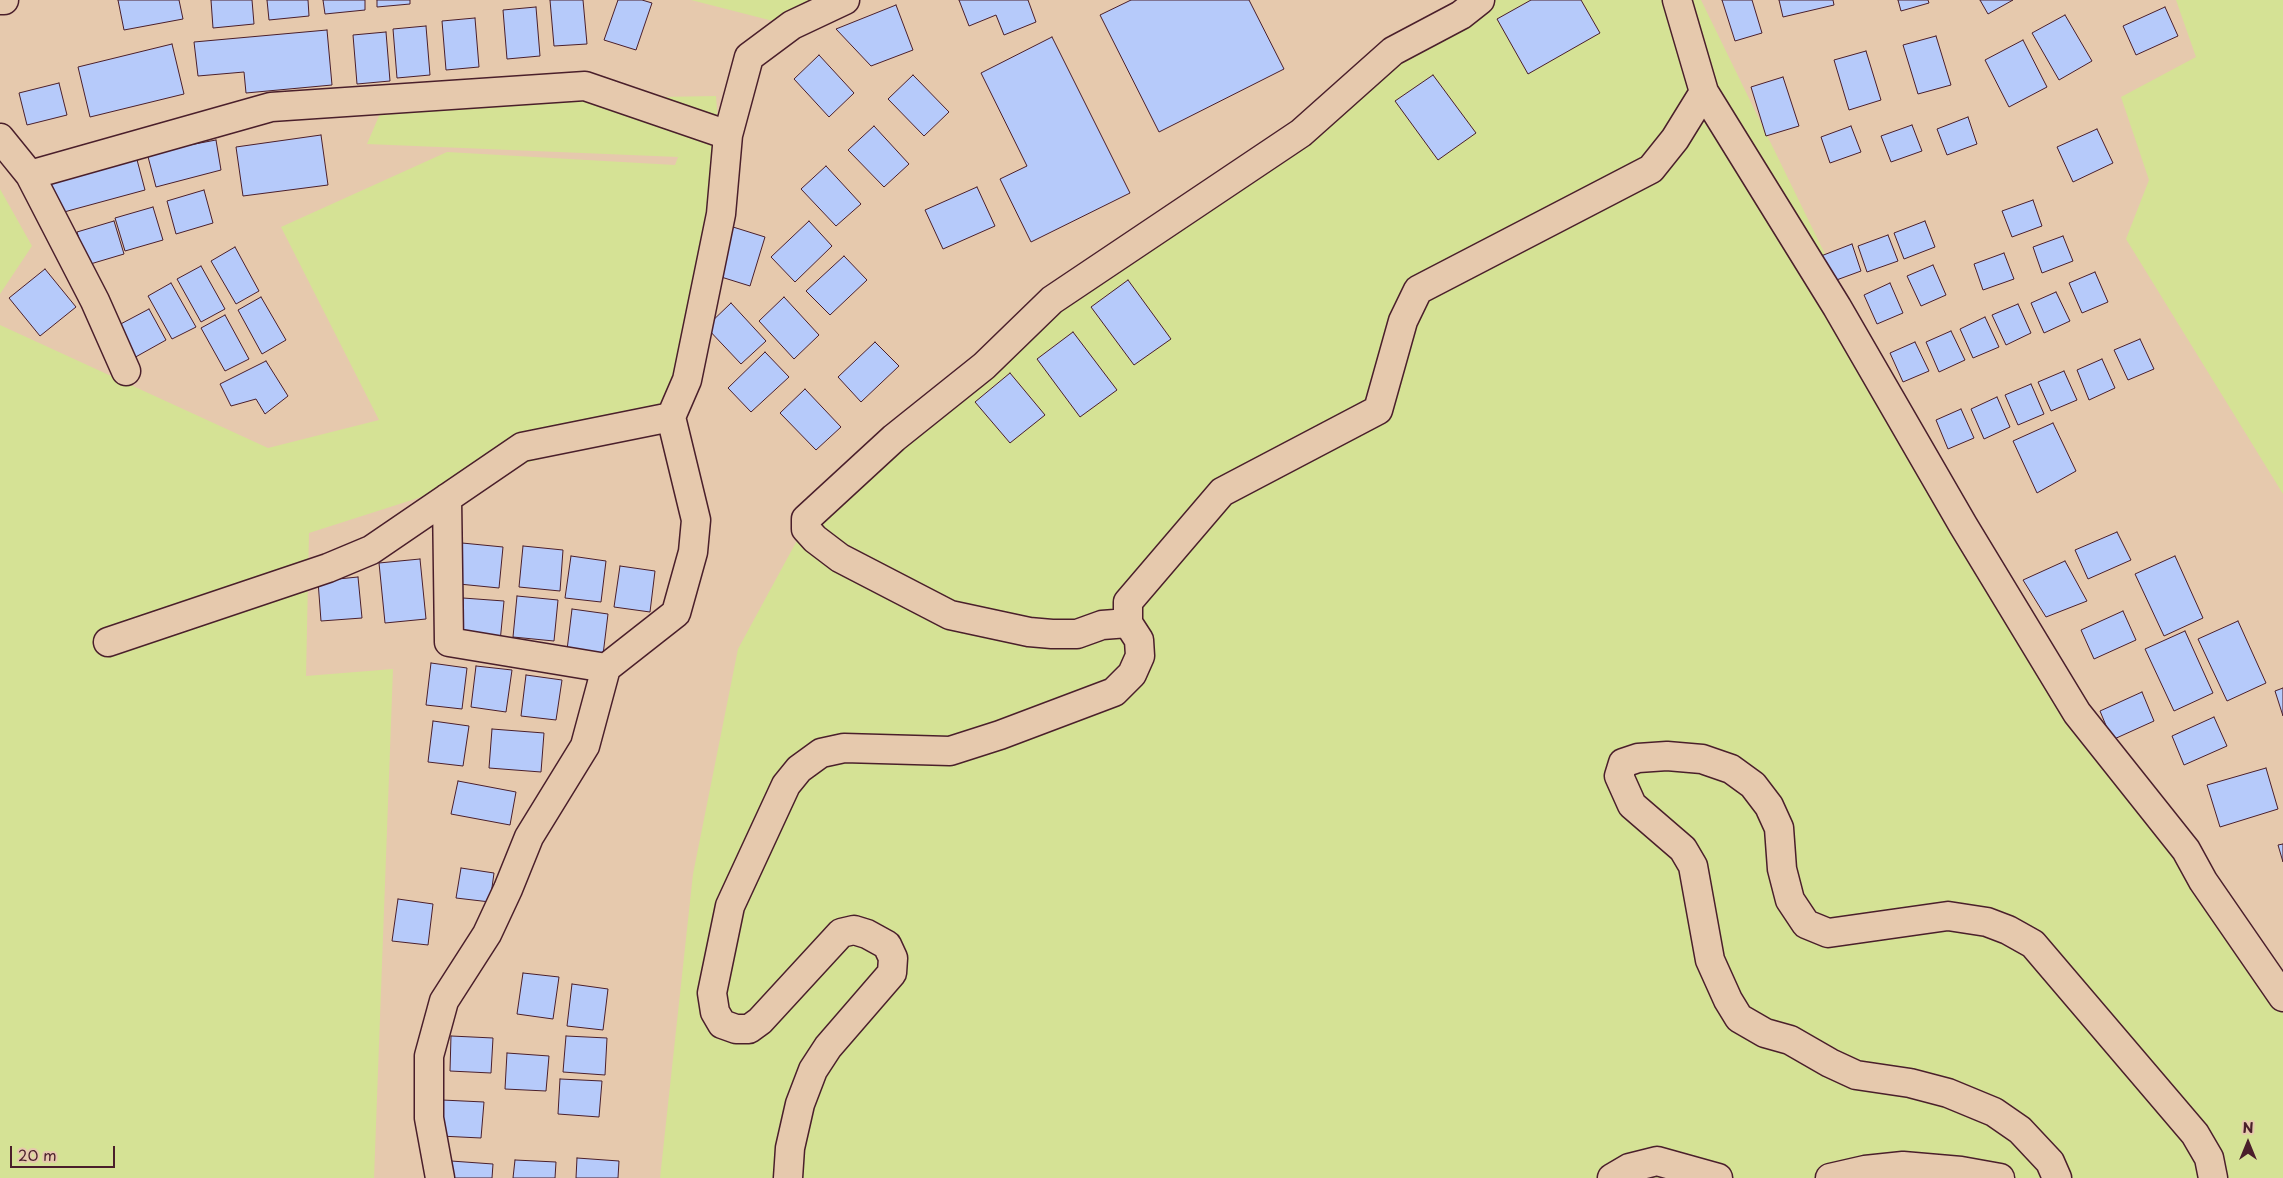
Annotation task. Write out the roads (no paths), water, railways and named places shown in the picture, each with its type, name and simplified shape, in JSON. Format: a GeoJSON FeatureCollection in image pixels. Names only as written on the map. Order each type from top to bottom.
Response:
{"type":"FeatureCollection","features":[{"type":"Feature","properties":{"kind":"street"},"geometry":{"type":"LineString","coordinates":[[440,1178],[428,1118],[429,1056],[444,1001],[487,934],[529,837],[585,746],[606,668],[676,613],[693,552],[696,520],[671,417],[687,380],[719,223],[728,135],[749,57],[792,25],[845,0]]}},
{"type":"Feature","properties":{"kind":"street"},"geometry":{"type":"LineString","coordinates":[[1128,623],[1102,626],[1077,634],[1052,634],[1029,632],[950,615],[840,558],[815,539],[806,529],[806,519],[894,438],[984,366],[1052,300],[1301,133],[1393,51],[1461,15],[1480,0]]}},
{"type":"Feature","properties":{"kind":"street"},"geometry":{"type":"LineString","coordinates":[[1677,0],[1704,92],[1832,299],[1963,525],[2077,713],[2186,850],[2203,881],[2283,997]]}},
{"type":"Feature","properties":{"kind":"street"},"geometry":{"type":"LineString","coordinates":[[30,175],[271,107],[585,86],[728,135]]}},
{"type":"Feature","properties":{"kind":"street"},"geometry":{"type":"LineString","coordinates":[[788,1178],[790,1148],[800,1104],[813,1070],[828,1047],[892,973],[893,958],[886,945],[867,934],[854,930],[841,933],[760,1021],[749,1029],[736,1029],[722,1024],[715,1012],[712,993],[730,906],[786,785],[799,769],[821,753],[844,748],[950,750],[1000,735],[1114,692],[1132,674],[1140,656],[1139,640],[1128,623],[1128,602],[1222,492],[1378,410],[1403,321],[1418,290],[1651,169],[1675,139],[1704,92]]}},
{"type":"Feature","properties":{"kind":"street"},"geometry":{"type":"LineString","coordinates":[[0,138],[30,175],[95,302],[126,371]]}},
{"type":"Feature","properties":{"kind":"street"},"geometry":{"type":"LineString","coordinates":[[108,642],[328,568],[371,550],[522,447],[671,417]]}},
{"type":"Feature","properties":{"kind":"street"},"geometry":{"type":"LineString","coordinates":[[447,498],[449,642],[606,668]]}},
{"type":"Feature","properties":{"kind":"street"},"geometry":{"type":"LineString","coordinates":[[2057,1178],[2050,1162],[2020,1130],[1994,1112],[1941,1091],[1910,1083],[1856,1074],[1830,1064],[1790,1040],[1765,1033],[1740,1018],[1728,1000],[1710,960],[1693,866],[1683,849],[1632,805],[1618,776],[1623,763],[1638,758],[1667,756],[1702,759],[1731,769],[1753,785],[1769,806],[1779,828],[1782,869],[1790,900],[1806,924],[1828,933],[1948,916],[1987,922],[2008,930],[2033,944],[2195,1134],[2209,1158],[2213,1178]]}},
{"type":"Feature","properties":{"kind":"street"},"geometry":{"type":"LineString","coordinates":[[1830,1178],[1865,1170],[1903,1166],[1952,1170],[2000,1178]]}},
{"type":"Feature","properties":{"kind":"street"},"geometry":{"type":"LineString","coordinates":[[1612,1178],[1629,1168],[1658,1169],[1718,1178]]}}]}
